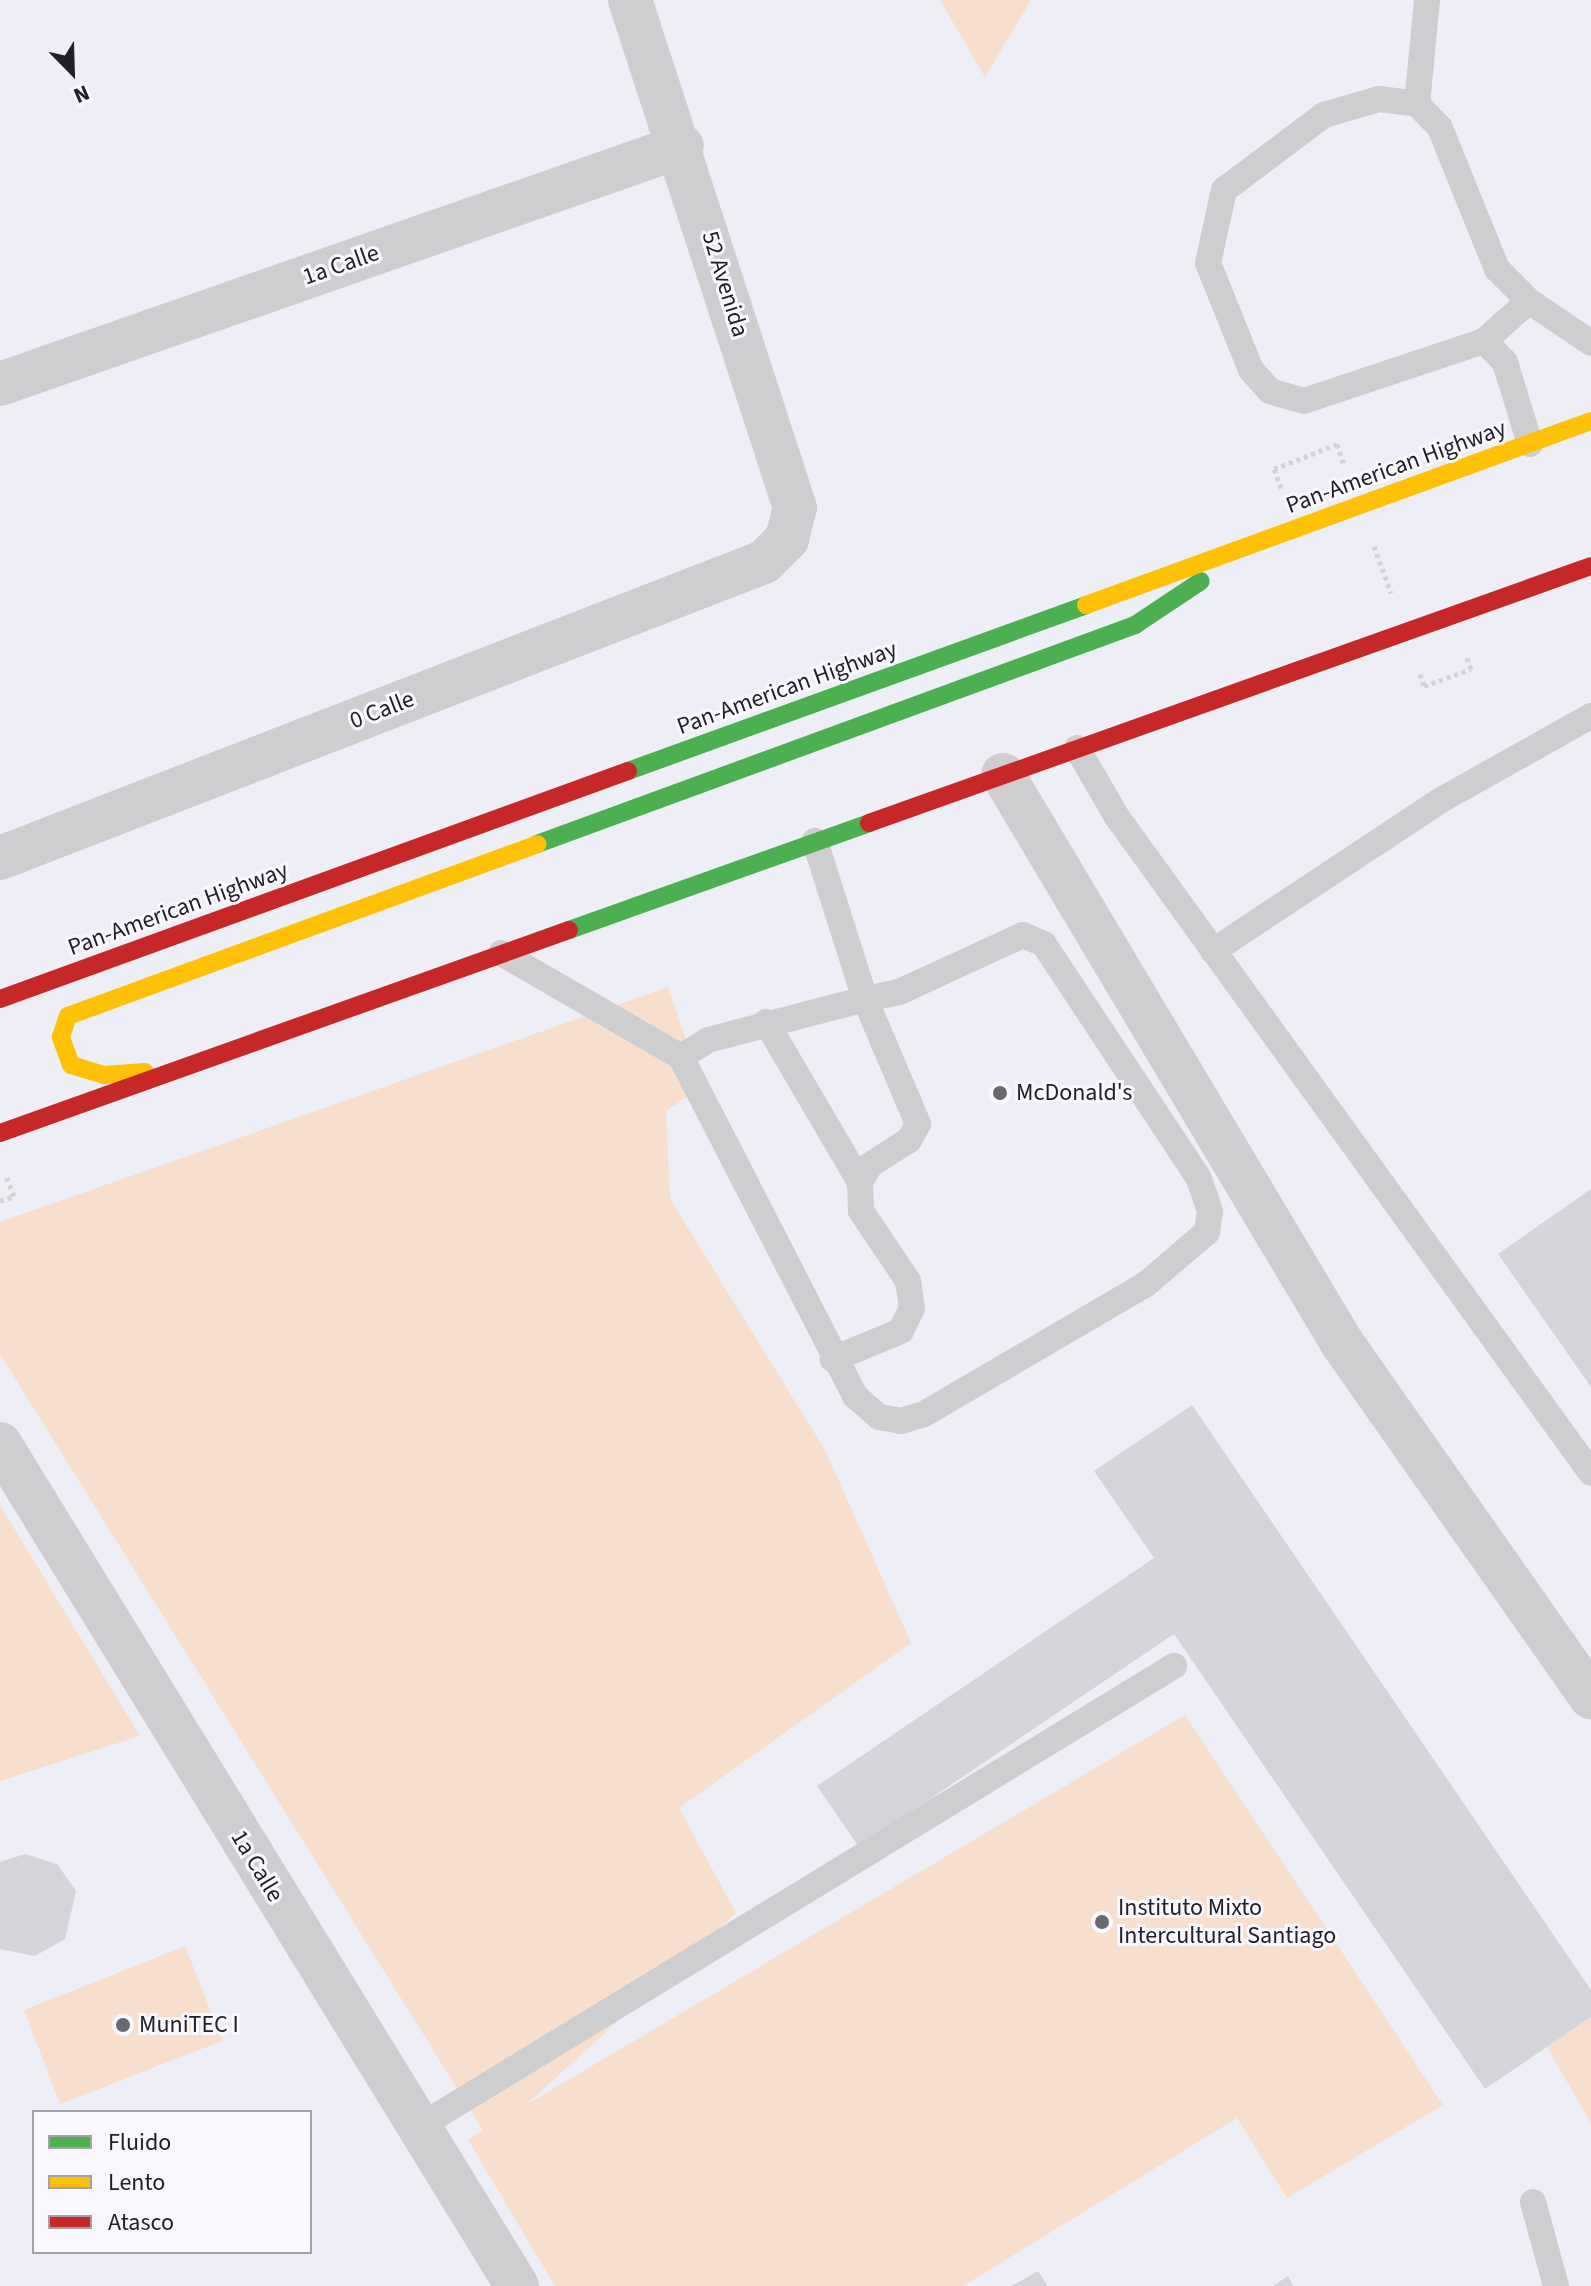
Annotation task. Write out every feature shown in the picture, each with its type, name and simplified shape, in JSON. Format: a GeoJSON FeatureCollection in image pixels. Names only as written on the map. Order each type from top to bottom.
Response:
{"type":"FeatureCollection","features":[{"type":"Feature","properties":{"kind":"highway","name":"Pan-American Highway"},"geometry":{"type":"LineString","coordinates":[[0,999],[1591,421]]}},
{"type":"Feature","properties":{"kind":"highway"},"geometry":{"type":"LineString","coordinates":[[168,1071],[104,1075],[71,1065],[61,1037],[68,1016],[1135,625],[1259,542]]}},
{"type":"Feature","properties":{"kind":"highway"},"geometry":{"type":"LineString","coordinates":[[0,1133],[1591,566]]}},
{"type":"Feature","properties":{"kind":"street","name":"52 Avenida"},"geometry":{"type":"LineString","coordinates":[[630,0],[682,146],[795,508],[787,539],[764,562]]}},
{"type":"Feature","properties":{"kind":"street","name":"1a Calle"},"geometry":{"type":"LineString","coordinates":[[0,384],[682,146]]}},
{"type":"Feature","properties":{"kind":"street","name":"0 Calle"},"geometry":{"type":"LineString","coordinates":[[0,858],[764,562]]}},
{"type":"Feature","properties":{"kind":"street"},"geometry":{"type":"LineString","coordinates":[[1003,775],[1342,1343],[1591,1697]]}},
{"type":"Feature","properties":{"kind":"street","name":"1a Calle"},"geometry":{"type":"LineString","coordinates":[[0,1444],[417,2128],[517,2286]]}},
{"type":"Feature","properties":{"kind":"lane"},"geometry":{"type":"LineString","coordinates":[[1417,104],[1427,0]]}},
{"type":"Feature","properties":{"kind":"lane"},"geometry":{"type":"LineString","coordinates":[[1529,301],[1484,341],[1304,401],[1270,391],[1251,370],[1208,263],[1224,190],[1324,115],[1379,99],[1417,104],[1440,128],[1497,269],[1529,301],[1591,343]]}},
{"type":"Feature","properties":{"kind":"lane"},"geometry":{"type":"LineString","coordinates":[[1484,341],[1505,362],[1530,444]]}},
{"type":"Feature","properties":{"kind":"lane"},"geometry":{"type":"LineString","coordinates":[[1213,951],[1443,799],[1591,716]]}},
{"type":"Feature","properties":{"kind":"lane"},"geometry":{"type":"LineString","coordinates":[[1077,748],[1117,817],[1591,1473]]}},
{"type":"Feature","properties":{"kind":"lane"},"geometry":{"type":"LineString","coordinates":[[815,841],[865,999],[918,1124],[860,1182]]}},
{"type":"Feature","properties":{"kind":"lane"},"geometry":{"type":"LineString","coordinates":[[501,953],[681,1057],[833,1359],[879,1417],[901,1421],[924,1414],[1145,1285],[1207,1232],[1210,1211],[1198,1177],[1044,944],[1023,935],[899,992],[766,1022],[708,1040],[681,1057]]}},
{"type":"Feature","properties":{"kind":"lane"},"geometry":{"type":"LineString","coordinates":[[766,1022],[860,1182],[861,1211],[908,1281],[912,1308],[901,1331],[833,1359]]}},
{"type":"Feature","properties":{"kind":"lane"},"geometry":{"type":"LineString","coordinates":[[417,2128],[1174,1666]]}},
{"type":"Feature","properties":{"kind":"lane"},"geometry":{"type":"LineString","coordinates":[[1533,2202],[1556,2286]]}},
{"type":"Feature","properties":{"kind":"path"},"geometry":{"type":"LineString","coordinates":[[1274,469],[1337,444],[1347,473]]}},
{"type":"Feature","properties":{"kind":"path"},"geometry":{"type":"LineString","coordinates":[[1368,530],[1393,601]]}},
{"type":"Feature","properties":{"kind":"path"},"geometry":{"type":"LineString","coordinates":[[1414,657],[1424,686],[1471,669]]}},
{"type":"Feature","properties":{"kind":"path"},"geometry":{"type":"LineString","coordinates":[[0,1201],[14,1196]]}},
{"type":"Feature","properties":{"kind":"shaded area"},"geometry":{"type":"Polygon","coordinates":[[[940,0],[1031,0],[985,77],[940,0]]]}},
{"type":"Feature","properties":{"kind":"shaded area"},"geometry":{"type":"Polygon","coordinates":[[[668,987],[702,1087],[666,1111],[670,1199],[825,1450],[911,1643],[679,1808],[736,1913],[526,2105],[1185,1715],[1443,2105],[1287,2198],[1237,2118],[963,2286],[555,2286],[468,2140],[483,2130],[0,1354],[0,1222],[668,987]]]}},
{"type":"Feature","properties":{"kind":"shaded area"},"geometry":{"type":"Polygon","coordinates":[[[0,1505],[140,1736],[0,1781],[0,1505]]]}},
{"type":"Feature","properties":{"kind":"shaded area","name":"MuniTEC I"},"geometry":{"type":"Polygon","coordinates":[[[185,1946],[222,2041],[60,2104],[24,2010],[185,1946]]]}},
{"type":"Feature","properties":{"kind":"shaded area"},"geometry":{"type":"Polygon","coordinates":[[[1591,2017],[1591,2123],[1547,2047],[1591,2017]]]}},
{"type":"Feature","properties":{"kind":"building"},"geometry":{"type":"Polygon","coordinates":[[[1591,1189],[1591,1387],[1498,1254],[1591,1189]]]}},
{"type":"Feature","properties":{"kind":"building","name":"Instituto Mixto Intercultural Santiago"},"geometry":{"type":"Polygon","coordinates":[[[1192,1405],[1591,1990],[1591,2017],[1485,2089],[1174,1634],[859,1847],[817,1786],[1154,1558],[1094,1471],[1192,1405]]]}},
{"type":"Feature","properties":{"kind":"building"},"geometry":{"type":"Polygon","coordinates":[[[25,1854],[57,1864],[76,1891],[65,1939],[35,1956],[0,1949],[0,1862],[25,1854]]]}},
{"type":"Feature","properties":{"kind":"building"},"geometry":{"type":"Polygon","coordinates":[[[1038,2271],[1048,2286],[1012,2286],[1038,2271]]]}},
{"type":"Feature","properties":{"kind":"building"},"geometry":{"type":"Polygon","coordinates":[[[1288,2276],[1293,2286],[1273,2286],[1288,2276]]]}},
{"type":"Feature","properties":{"kind":"traffic: fast"},"geometry":{"type":"LineString","coordinates":[[537,844],[1135,625],[1201,581]]}},
{"type":"Feature","properties":{"kind":"traffic: fast"},"geometry":{"type":"LineString","coordinates":[[628,771],[1086,605]]}},
{"type":"Feature","properties":{"kind":"traffic: fast"},"geometry":{"type":"LineString","coordinates":[[569,930],[869,823]]}},
{"type":"Feature","properties":{"kind":"traffic: slow"},"geometry":{"type":"LineString","coordinates":[[1086,605],[1591,421]]}},
{"type":"Feature","properties":{"kind":"traffic: slow"},"geometry":{"type":"LineString","coordinates":[[145,1072],[104,1075],[71,1065],[61,1037],[68,1016],[537,844]]}},
{"type":"Feature","properties":{"kind":"traffic: jam"},"geometry":{"type":"LineString","coordinates":[[869,823],[1591,566]]}},
{"type":"Feature","properties":{"kind":"traffic: jam"},"geometry":{"type":"LineString","coordinates":[[0,999],[628,771]]}},
{"type":"Feature","properties":{"kind":"traffic: jam"},"geometry":{"type":"LineString","coordinates":[[0,1133],[569,930]]}},
{"type":"Feature","properties":{"kind":"place","name":"McDonald's"},"geometry":{"type":"Point","coordinates":[1000,1093]}},
{"type":"Feature","properties":{"kind":"place","name":"Instituto Mixto Intercultural Santiago"},"geometry":{"type":"Point","coordinates":[1102,1922]}},
{"type":"Feature","properties":{"kind":"place","name":"MuniTEC I"},"geometry":{"type":"Point","coordinates":[123,2025]}}]}
